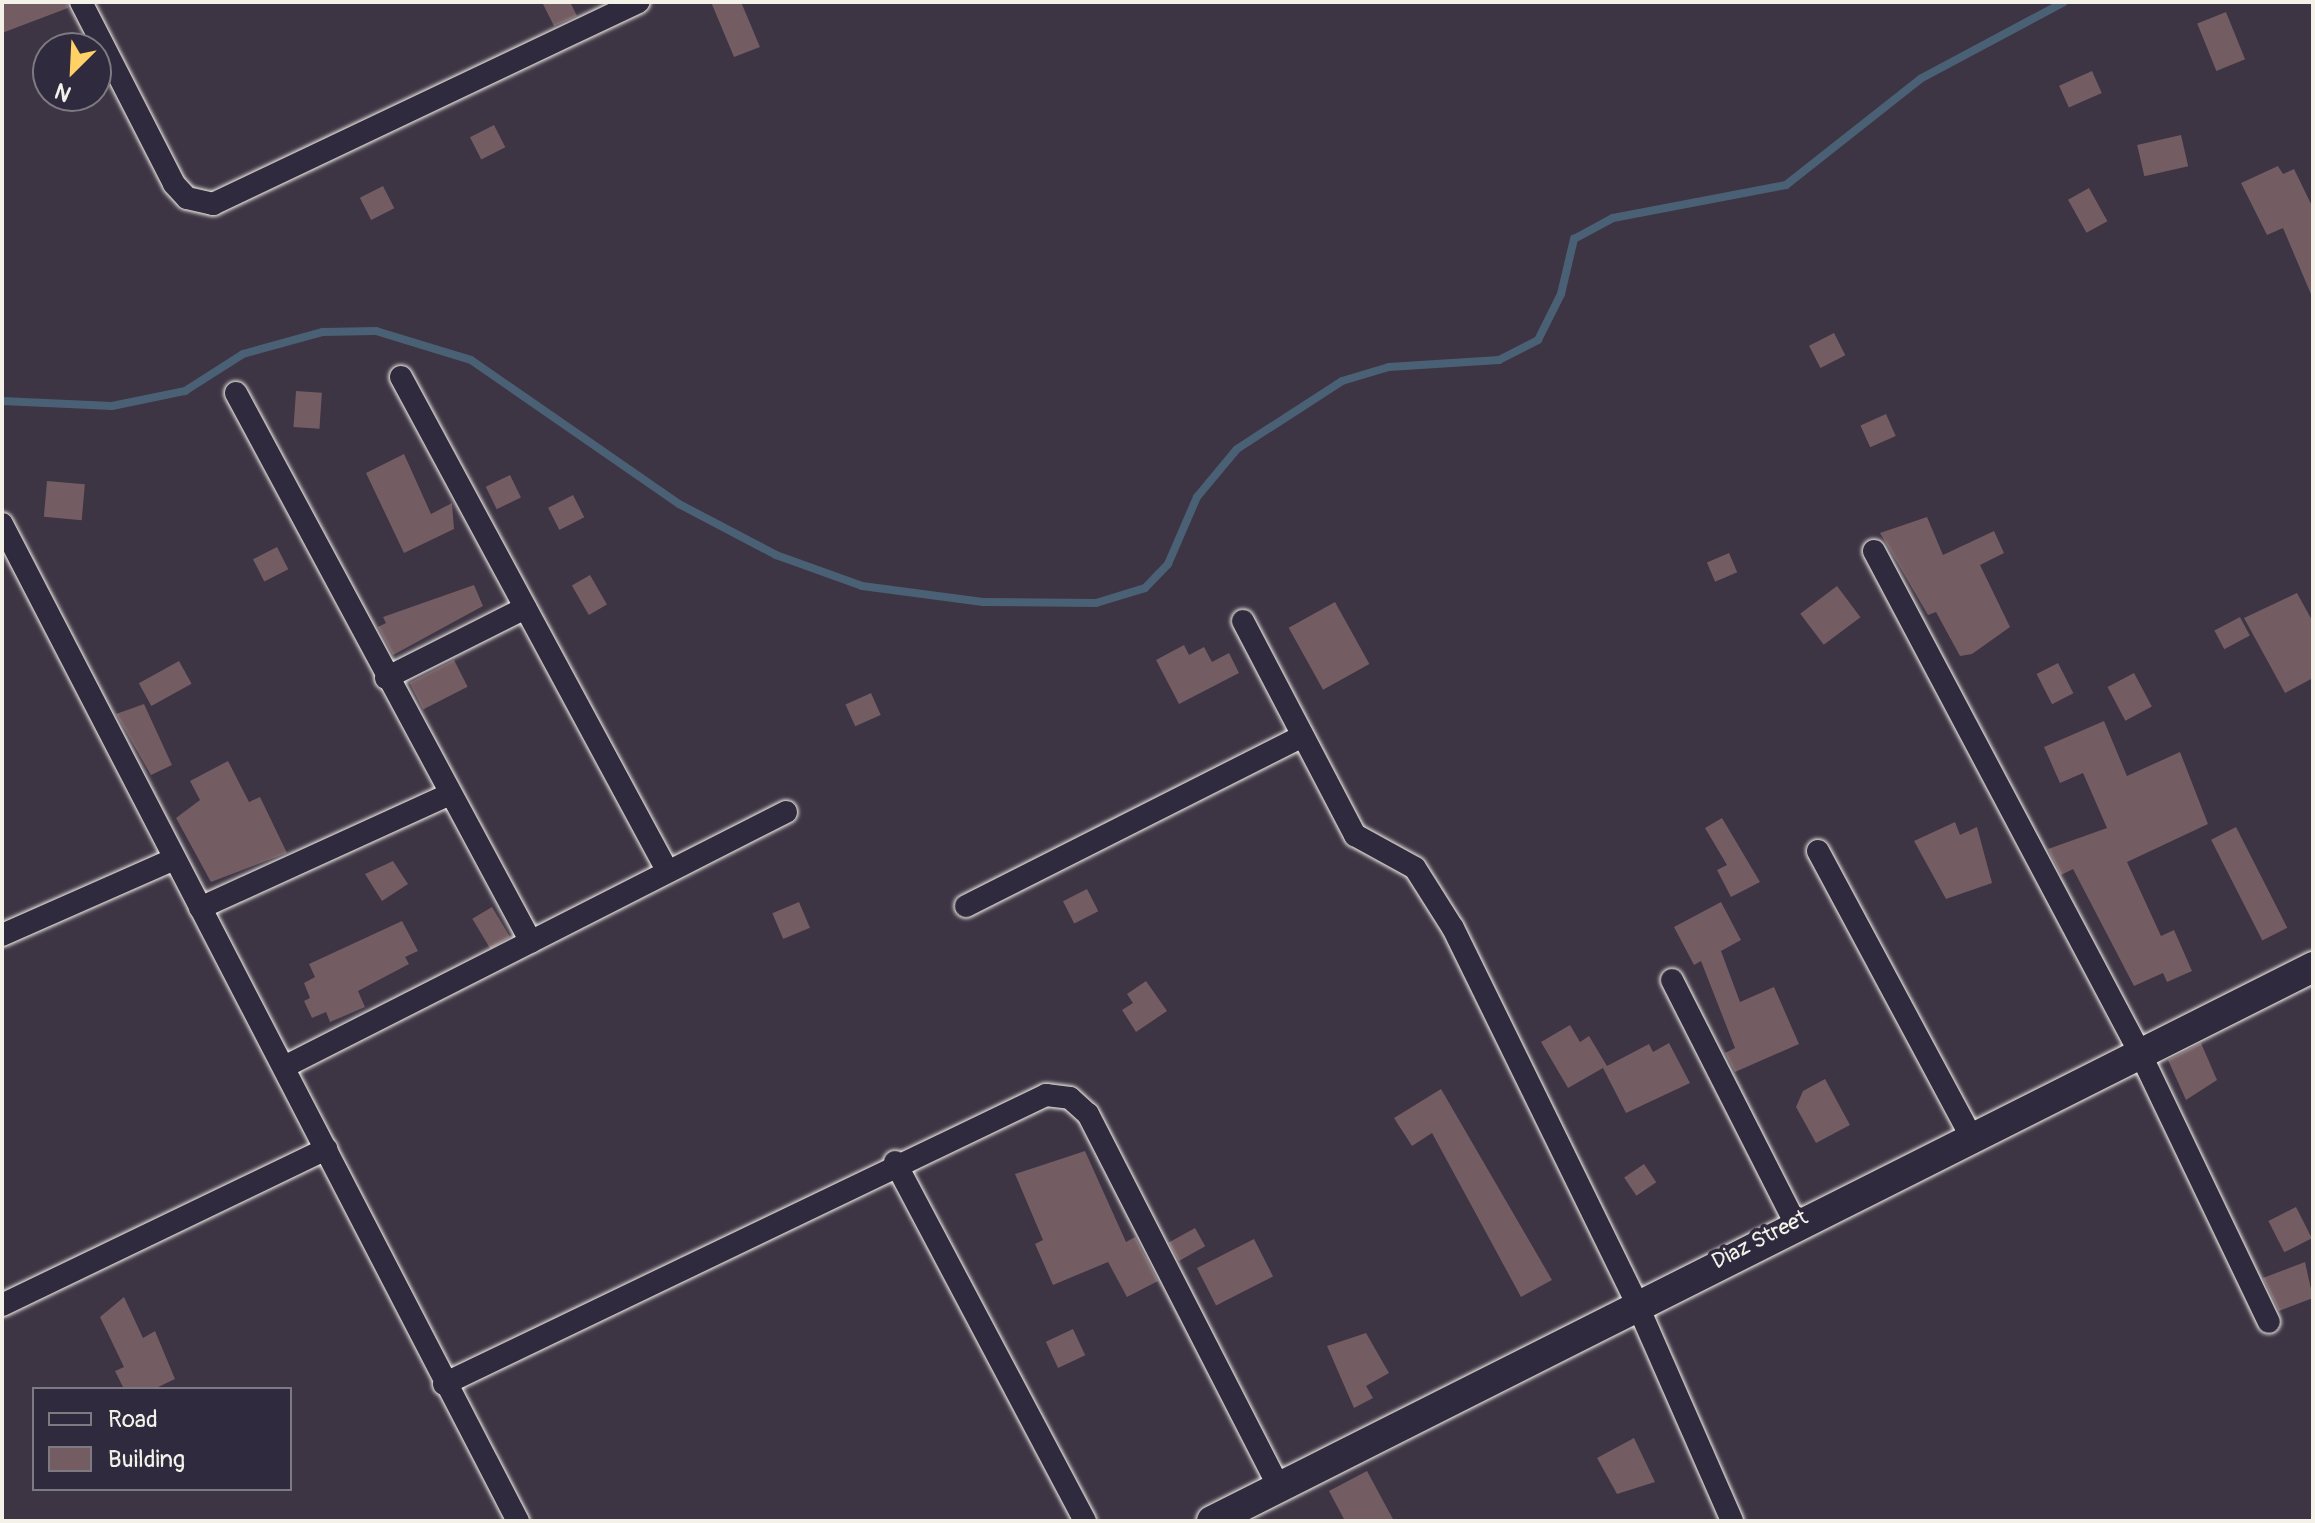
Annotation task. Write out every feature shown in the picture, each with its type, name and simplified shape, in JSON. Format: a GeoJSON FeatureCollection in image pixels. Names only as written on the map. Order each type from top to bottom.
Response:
{"type":"FeatureCollection","features":[{"type":"Feature","properties":{"kind":"main road","name":"Diaz Street"},"geometry":{"type":"LineString","coordinates":[[1212,1521],[1636,1302],[2313,967]]}},
{"type":"Feature","properties":{"kind":"street"},"geometry":{"type":"LineString","coordinates":[[81,2],[174,184],[187,198],[213,204],[631,4]]}},
{"type":"Feature","properties":{"kind":"street"},"geometry":{"type":"LineString","coordinates":[[401,377],[668,872]]}},
{"type":"Feature","properties":{"kind":"street"},"geometry":{"type":"LineString","coordinates":[[236,393],[448,795],[531,942]]}},
{"type":"Feature","properties":{"kind":"street"},"geometry":{"type":"LineString","coordinates":[[2,524],[284,1067],[444,1384],[518,1521]]}},
{"type":"Feature","properties":{"kind":"street"},"geometry":{"type":"LineString","coordinates":[[1874,551],[2140,1053],[2269,1322]]}},
{"type":"Feature","properties":{"kind":"street"},"geometry":{"type":"LineString","coordinates":[[386,678],[525,608]]}},
{"type":"Feature","properties":{"kind":"street"},"geometry":{"type":"LineString","coordinates":[[1243,621],[1355,835],[1426,880],[1636,1302],[1732,1521]]}},
{"type":"Feature","properties":{"kind":"street"},"geometry":{"type":"LineString","coordinates":[[966,906],[1302,736]]}},
{"type":"Feature","properties":{"kind":"street"},"geometry":{"type":"LineString","coordinates":[[200,908],[448,795]]}},
{"type":"Feature","properties":{"kind":"street"},"geometry":{"type":"LineString","coordinates":[[284,1067],[786,812]]}},
{"type":"Feature","properties":{"kind":"street"},"geometry":{"type":"LineString","coordinates":[[1818,851],[1970,1135]]}},
{"type":"Feature","properties":{"kind":"street"},"geometry":{"type":"LineString","coordinates":[[2,935],[174,859]]}},
{"type":"Feature","properties":{"kind":"street"},"geometry":{"type":"LineString","coordinates":[[1672,980],[1795,1222]]}},
{"type":"Feature","properties":{"kind":"street"},"geometry":{"type":"LineString","coordinates":[[444,1384],[1013,1105],[1046,1095],[1070,1098],[1088,1114],[1279,1487]]}},
{"type":"Feature","properties":{"kind":"street"},"geometry":{"type":"LineString","coordinates":[[2,1305],[326,1149]]}},
{"type":"Feature","properties":{"kind":"street"},"geometry":{"type":"LineString","coordinates":[[895,1162],[1085,1521]]}},
{"type":"Feature","properties":{"kind":"building"},"geometry":{"type":"Polygon","coordinates":[[[2,2],[67,2],[68,8],[2,33],[2,2]]]}},
{"type":"Feature","properties":{"kind":"building"},"geometry":{"type":"Polygon","coordinates":[[[542,2],[570,2],[577,16],[554,26],[542,2]]]}},
{"type":"Feature","properties":{"kind":"building"},"geometry":{"type":"Polygon","coordinates":[[[711,2],[741,2],[760,47],[734,57],[711,2]]]}},
{"type":"Feature","properties":{"kind":"building"},"geometry":{"type":"Polygon","coordinates":[[[2226,12],[2245,59],[2216,71],[2197,24],[2226,12]]]}},
{"type":"Feature","properties":{"kind":"building"},"geometry":{"type":"Polygon","coordinates":[[[2092,71],[2102,93],[2069,108],[2059,86],[2092,71]]]}},
{"type":"Feature","properties":{"kind":"building"},"geometry":{"type":"Polygon","coordinates":[[[494,125],[505,147],[481,160],[470,137],[494,125]]]}},
{"type":"Feature","properties":{"kind":"building"},"geometry":{"type":"Polygon","coordinates":[[[2181,135],[2188,166],[2144,176],[2137,145],[2181,135]]]}},
{"type":"Feature","properties":{"kind":"building"},"geometry":{"type":"Polygon","coordinates":[[[2278,166],[2283,174],[2294,169],[2313,208],[2313,299],[2283,228],[2267,235],[2241,183],[2278,166]]]}},
{"type":"Feature","properties":{"kind":"building"},"geometry":{"type":"Polygon","coordinates":[[[383,186],[394,208],[371,220],[360,198],[383,186]]]}},
{"type":"Feature","properties":{"kind":"building"},"geometry":{"type":"Polygon","coordinates":[[[2089,188],[2107,221],[2086,233],[2068,200],[2089,188]]]}},
{"type":"Feature","properties":{"kind":"building"},"geometry":{"type":"Polygon","coordinates":[[[1834,333],[1845,355],[1820,368],[1809,346],[1834,333]]]}},
{"type":"Feature","properties":{"kind":"building"},"geometry":{"type":"Polygon","coordinates":[[[296,391],[322,393],[319,429],[293,427],[296,391]]]}},
{"type":"Feature","properties":{"kind":"building"},"geometry":{"type":"Polygon","coordinates":[[[1886,414],[1896,436],[1870,447],[1860,425],[1886,414]]]}},
{"type":"Feature","properties":{"kind":"building"},"geometry":{"type":"Polygon","coordinates":[[[404,454],[431,514],[452,503],[454,529],[404,553],[366,473],[404,454]]]}},
{"type":"Feature","properties":{"kind":"building"},"geometry":{"type":"Polygon","coordinates":[[[510,475],[521,497],[497,509],[486,487],[510,475]]]}},
{"type":"Feature","properties":{"kind":"building"},"geometry":{"type":"Polygon","coordinates":[[[47,481],[85,484],[82,520],[44,517],[47,481]]]}},
{"type":"Feature","properties":{"kind":"building"},"geometry":{"type":"Polygon","coordinates":[[[573,495],[584,517],[559,530],[548,508],[573,495]]]}},
{"type":"Feature","properties":{"kind":"building"},"geometry":{"type":"Polygon","coordinates":[[[1927,517],[1943,555],[1994,531],[2004,553],[1980,565],[2010,627],[1972,654],[1960,656],[1936,612],[1928,615],[1880,533],[1927,517]]]}},
{"type":"Feature","properties":{"kind":"building"},"geometry":{"type":"Polygon","coordinates":[[[277,547],[288,569],[264,582],[253,559],[277,547]]]}},
{"type":"Feature","properties":{"kind":"building"},"geometry":{"type":"Polygon","coordinates":[[[1729,553],[1737,572],[1715,582],[1707,562],[1729,553]]]}},
{"type":"Feature","properties":{"kind":"building"},"geometry":{"type":"Polygon","coordinates":[[[590,575],[607,604],[589,615],[572,586],[590,575]]]}},
{"type":"Feature","properties":{"kind":"building"},"geometry":{"type":"Polygon","coordinates":[[[474,585],[483,606],[393,655],[378,627],[386,623],[383,617],[474,585]]]}},
{"type":"Feature","properties":{"kind":"building"},"geometry":{"type":"Polygon","coordinates":[[[1837,586],[1860,617],[1824,645],[1800,614],[1837,586]]]}},
{"type":"Feature","properties":{"kind":"building"},"geometry":{"type":"Polygon","coordinates":[[[2297,593],[2313,622],[2313,678],[2285,693],[2244,618],[2297,593]]]}},
{"type":"Feature","properties":{"kind":"building"},"geometry":{"type":"Polygon","coordinates":[[[1335,602],[1369,664],[1323,690],[1289,628],[1335,602]]]}},
{"type":"Feature","properties":{"kind":"building"},"geometry":{"type":"Polygon","coordinates":[[[2240,617],[2250,636],[2224,649],[2214,631],[2240,617]]]}},
{"type":"Feature","properties":{"kind":"building"},"geometry":{"type":"Polygon","coordinates":[[[1184,645],[1189,655],[1204,647],[1212,662],[1229,653],[1239,673],[1179,704],[1156,660],[1184,645]]]}},
{"type":"Feature","properties":{"kind":"building"},"geometry":{"type":"Polygon","coordinates":[[[454,660],[468,687],[423,709],[409,683],[454,660]]]}},
{"type":"Feature","properties":{"kind":"building"},"geometry":{"type":"Polygon","coordinates":[[[179,661],[192,684],[151,706],[139,683],[179,661]]]}},
{"type":"Feature","properties":{"kind":"building"},"geometry":{"type":"Polygon","coordinates":[[[2058,663],[2073,693],[2052,704],[2037,674],[2058,663]]]}},
{"type":"Feature","properties":{"kind":"building"},"geometry":{"type":"Polygon","coordinates":[[[2134,673],[2152,707],[2125,721],[2108,687],[2134,673]]]}},
{"type":"Feature","properties":{"kind":"building"},"geometry":{"type":"Polygon","coordinates":[[[871,693],[881,715],[855,726],[845,704],[871,693]]]}},
{"type":"Feature","properties":{"kind":"building"},"geometry":{"type":"Polygon","coordinates":[[[144,704],[172,765],[151,775],[116,714],[144,704]]]}},
{"type":"Feature","properties":{"kind":"building"},"geometry":{"type":"Polygon","coordinates":[[[2104,721],[2127,776],[2180,752],[2208,824],[2127,862],[2161,936],[2174,930],[2192,971],[2167,982],[2163,973],[2134,986],[2073,869],[2061,875],[2048,849],[2107,828],[2083,773],[2060,783],[2044,747],[2104,721]]]}},
{"type":"Feature","properties":{"kind":"building"},"geometry":{"type":"Polygon","coordinates":[[[228,761],[249,802],[260,797],[287,853],[211,882],[176,818],[200,800],[190,781],[228,761]]]}},
{"type":"Feature","properties":{"kind":"building"},"geometry":{"type":"Polygon","coordinates":[[[1722,818],[1760,882],[1731,897],[1717,870],[1727,865],[1705,828],[1722,818]]]}},
{"type":"Feature","properties":{"kind":"building"},"geometry":{"type":"Polygon","coordinates":[[[1955,822],[1960,835],[1977,827],[1992,883],[1946,899],[1914,841],[1955,822]]]}},
{"type":"Feature","properties":{"kind":"building"},"geometry":{"type":"Polygon","coordinates":[[[2236,827],[2287,928],[2262,940],[2211,840],[2236,827]]]}},
{"type":"Feature","properties":{"kind":"building"},"geometry":{"type":"Polygon","coordinates":[[[393,861],[408,884],[382,901],[365,874],[393,861]]]}},
{"type":"Feature","properties":{"kind":"building"},"geometry":{"type":"Polygon","coordinates":[[[1087,889],[1098,911],[1074,924],[1063,901],[1087,889]]]}},
{"type":"Feature","properties":{"kind":"building"},"geometry":{"type":"Polygon","coordinates":[[[799,902],[810,928],[783,939],[772,913],[799,902]]]}},
{"type":"Feature","properties":{"kind":"building"},"geometry":{"type":"Polygon","coordinates":[[[1721,902],[1741,940],[1721,951],[1740,1002],[1774,987],[1799,1044],[1735,1072],[1725,1053],[1735,1048],[1701,961],[1694,965],[1674,927],[1721,902]]]}},
{"type":"Feature","properties":{"kind":"building"},"geometry":{"type":"Polygon","coordinates":[[[492,907],[510,937],[490,949],[472,919],[492,907]]]}},
{"type":"Feature","properties":{"kind":"building"},"geometry":{"type":"Polygon","coordinates":[[[402,921],[418,951],[405,957],[409,964],[358,991],[365,1007],[330,1022],[326,1012],[312,1018],[304,1001],[310,998],[304,983],[315,977],[309,964],[402,921]]]}},
{"type":"Feature","properties":{"kind":"building"},"geometry":{"type":"Polygon","coordinates":[[[1146,981],[1167,1011],[1136,1032],[1122,1010],[1133,1003],[1127,994],[1146,981]]]}},
{"type":"Feature","properties":{"kind":"building"},"geometry":{"type":"Polygon","coordinates":[[[1570,1025],[1580,1042],[1589,1036],[1607,1066],[1649,1044],[1653,1052],[1669,1043],[1690,1083],[1626,1113],[1603,1068],[1568,1088],[1541,1042],[1570,1025]]]}},
{"type":"Feature","properties":{"kind":"building"},"geometry":{"type":"Polygon","coordinates":[[[2201,1043],[2217,1080],[2186,1100],[2168,1060],[2201,1043]]]}},
{"type":"Feature","properties":{"kind":"building"},"geometry":{"type":"Polygon","coordinates":[[[1825,1079],[1850,1125],[1816,1143],[1796,1107],[1803,1091],[1825,1079]]]}},
{"type":"Feature","properties":{"kind":"building"},"geometry":{"type":"Polygon","coordinates":[[[1441,1089],[1552,1280],[1521,1297],[1432,1133],[1412,1146],[1394,1118],[1441,1089]]]}},
{"type":"Feature","properties":{"kind":"building"},"geometry":{"type":"Polygon","coordinates":[[[1085,1151],[1126,1242],[1135,1237],[1158,1281],[1127,1297],[1108,1262],[1053,1285],[1035,1244],[1043,1240],[1015,1174],[1085,1151]]]}},
{"type":"Feature","properties":{"kind":"building"},"geometry":{"type":"Polygon","coordinates":[[[1644,1164],[1656,1182],[1636,1196],[1624,1177],[1644,1164]]]}},
{"type":"Feature","properties":{"kind":"building"},"geometry":{"type":"Polygon","coordinates":[[[2296,1207],[2312,1238],[2284,1252],[2268,1221],[2296,1207]]]}},
{"type":"Feature","properties":{"kind":"building"},"geometry":{"type":"Polygon","coordinates":[[[1195,1228],[1205,1246],[1179,1261],[1169,1243],[1195,1228]]]}},
{"type":"Feature","properties":{"kind":"building"},"geometry":{"type":"Polygon","coordinates":[[[1254,1239],[1273,1276],[1216,1305],[1197,1268],[1254,1239]]]}},
{"type":"Feature","properties":{"kind":"building"},"geometry":{"type":"Polygon","coordinates":[[[2305,1262],[2313,1298],[2279,1311],[2263,1278],[2305,1262]]]}},
{"type":"Feature","properties":{"kind":"building"},"geometry":{"type":"Polygon","coordinates":[[[124,1297],[143,1338],[155,1331],[175,1379],[158,1387],[123,1387],[115,1371],[124,1367],[100,1317],[124,1297]]]}},
{"type":"Feature","properties":{"kind":"building"},"geometry":{"type":"Polygon","coordinates":[[[1073,1329],[1085,1355],[1058,1368],[1046,1342],[1073,1329]]]}},
{"type":"Feature","properties":{"kind":"building"},"geometry":{"type":"Polygon","coordinates":[[[1366,1333],[1389,1373],[1366,1386],[1373,1398],[1354,1408],[1327,1346],[1366,1333]]]}},
{"type":"Feature","properties":{"kind":"building"},"geometry":{"type":"Polygon","coordinates":[[[1634,1438],[1655,1482],[1617,1494],[1597,1458],[1634,1438]]]}},
{"type":"Feature","properties":{"kind":"building"},"geometry":{"type":"Polygon","coordinates":[[[1367,1471],[1394,1521],[1345,1521],[1329,1491],[1367,1471]]]}},
{"type":"Feature","properties":{"kind":"waterway"},"geometry":{"type":"LineString","coordinates":[[2,401],[112,406],[185,391],[243,354],[323,332],[376,331],[471,360],[679,504],[776,555],[862,586],[983,602],[1096,603],[1145,588],[1168,564],[1197,497],[1237,449],[1342,381],[1389,367],[1499,360],[1538,340],[1561,294],[1574,239],[1613,218],[1786,185],[1920,79],[2064,2]]}}]}
